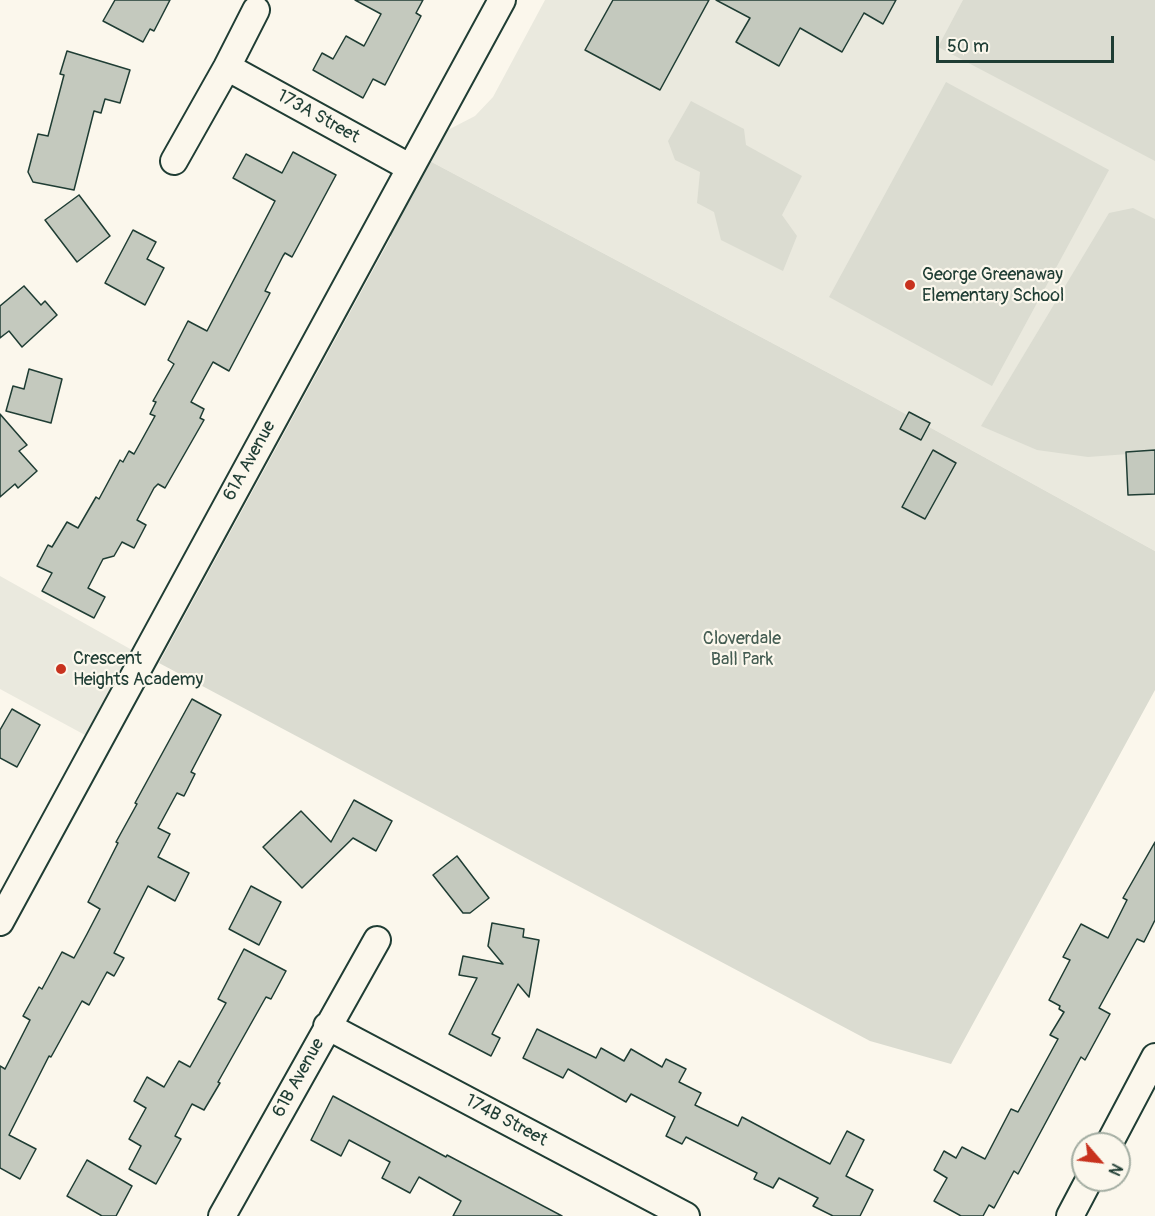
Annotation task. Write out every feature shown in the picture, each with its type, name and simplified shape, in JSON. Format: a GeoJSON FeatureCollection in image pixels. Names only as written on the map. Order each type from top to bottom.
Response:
{"type":"FeatureCollection","features":[{"type":"Feature","properties":{"kind":"street","name":"61A Avenue"},"geometry":{"type":"LineString","coordinates":[[0,922],[409,167],[502,0]]}},
{"type":"Feature","properties":{"kind":"street"},"geometry":{"type":"LineString","coordinates":[[174,161],[256,10]]}},
{"type":"Feature","properties":{"kind":"street","name":"173A Street"},"geometry":{"type":"LineString","coordinates":[[227,67],[409,167]]}},
{"type":"Feature","properties":{"kind":"street","name":"61B Avenue"},"geometry":{"type":"LineString","coordinates":[[222,1216],[377,940]]}},
{"type":"Feature","properties":{"kind":"street","name":"174B Street"},"geometry":{"type":"LineString","coordinates":[[327,1026],[686,1216]]}},
{"type":"Feature","properties":{"kind":"street"},"geometry":{"type":"LineString","coordinates":[[1115,1132],[1155,1057]]}},
{"type":"Feature","properties":{"kind":"street"},"geometry":{"type":"LineString","coordinates":[[1070,1216],[1083,1192]]}},
{"type":"Feature","properties":{"kind":"shaded area","name":"George Greenaway Elementary School"},"geometry":{"type":"Polygon","coordinates":[[[545,0],[1155,0],[1155,551],[902,412],[426,159],[444,132],[475,116],[493,97],[545,0]]]}},
{"type":"Feature","properties":{"kind":"shaded area","name":"Crescent Heights Academy"},"geometry":{"type":"Polygon","coordinates":[[[0,576],[132,650],[85,735],[0,689],[0,576]]]}},
{"type":"Feature","properties":{"kind":"green space"},"geometry":{"type":"Polygon","coordinates":[[[963,0],[1155,0],[1155,161],[938,47],[963,0]]]}},
{"type":"Feature","properties":{"kind":"green space"},"geometry":{"type":"Polygon","coordinates":[[[946,82],[1109,170],[992,386],[829,297],[946,82]]]}},
{"type":"Feature","properties":{"kind":"green space"},"geometry":{"type":"Polygon","coordinates":[[[691,101],[744,129],[746,145],[802,176],[782,215],[797,236],[783,271],[721,240],[714,212],[697,203],[700,172],[675,160],[668,141],[691,101]]]}},
{"type":"Feature","properties":{"kind":"green space","name":"Cloverdale Ball Park"},"geometry":{"type":"Polygon","coordinates":[[[426,159],[902,412],[1155,551],[1155,690],[951,1064],[870,1041],[159,663],[391,237],[391,228],[426,159]]]}},
{"type":"Feature","properties":{"kind":"green space"},"geometry":{"type":"Polygon","coordinates":[[[1133,208],[1155,219],[1155,452],[1088,457],[1037,450],[981,426],[1109,213],[1133,208]]]}},
{"type":"Feature","properties":{"kind":"building"},"geometry":{"type":"Polygon","coordinates":[[[115,0],[170,0],[154,31],[150,29],[143,42],[103,21],[115,0]]]}},
{"type":"Feature","properties":{"kind":"building"},"geometry":{"type":"Polygon","coordinates":[[[355,0],[423,0],[416,13],[421,16],[385,85],[373,79],[363,98],[313,70],[322,53],[333,59],[346,36],[364,46],[381,14],[355,0]]]}},
{"type":"Feature","properties":{"kind":"building"},"geometry":{"type":"Polygon","coordinates":[[[613,0],[709,0],[660,90],[585,50],[613,0]]]}},
{"type":"Feature","properties":{"kind":"building"},"geometry":{"type":"Polygon","coordinates":[[[716,0],[896,0],[883,24],[864,13],[842,52],[800,28],[779,66],[736,42],[750,18],[716,0]]]}},
{"type":"Feature","properties":{"kind":"building"},"geometry":{"type":"Polygon","coordinates":[[[67,51],[130,70],[120,103],[105,99],[101,113],[94,111],[74,190],[33,182],[28,172],[38,134],[48,136],[64,75],[60,74],[67,51]]]}},
{"type":"Feature","properties":{"kind":"building"},"geometry":{"type":"Polygon","coordinates":[[[293,152],[336,175],[292,257],[285,253],[283,256],[265,291],[270,293],[229,371],[213,362],[191,402],[204,409],[200,418],[204,420],[165,488],[158,484],[154,488],[137,520],[146,525],[134,548],[122,542],[114,556],[103,559],[88,588],[105,597],[94,618],[42,591],[52,573],[37,566],[48,545],[52,547],[67,522],[78,528],[96,497],[99,499],[120,460],[123,462],[129,451],[134,454],[155,416],[150,414],[156,402],[153,401],[174,364],[168,360],[188,321],[207,331],[275,201],[233,178],[246,154],[282,173],[293,152]]]}},
{"type":"Feature","properties":{"kind":"building"},"geometry":{"type":"Polygon","coordinates":[[[79,195],[110,236],[77,262],[45,220],[79,195]]]}},
{"type":"Feature","properties":{"kind":"building"},"geometry":{"type":"Polygon","coordinates":[[[133,230],[156,242],[147,259],[164,268],[145,305],[105,283],[133,230]]]}},
{"type":"Feature","properties":{"kind":"building"},"geometry":{"type":"Polygon","coordinates":[[[24,286],[41,305],[45,301],[57,315],[22,347],[9,331],[0,338],[0,306],[24,286]]]}},
{"type":"Feature","properties":{"kind":"building"},"geometry":{"type":"Polygon","coordinates":[[[29,369],[62,379],[51,423],[6,411],[13,386],[24,389],[29,369]]]}},
{"type":"Feature","properties":{"kind":"building"},"geometry":{"type":"Polygon","coordinates":[[[909,412],[930,423],[921,440],[900,429],[909,412]]]}},
{"type":"Feature","properties":{"kind":"building"},"geometry":{"type":"Polygon","coordinates":[[[0,414],[27,445],[19,451],[37,471],[18,488],[15,484],[0,497],[0,414]]]}},
{"type":"Feature","properties":{"kind":"building"},"geometry":{"type":"Polygon","coordinates":[[[933,450],[956,463],[925,519],[902,507],[933,450]]]}},
{"type":"Feature","properties":{"kind":"building"},"geometry":{"type":"Polygon","coordinates":[[[1155,450],[1155,494],[1128,495],[1126,452],[1155,450]]]}},
{"type":"Feature","properties":{"kind":"building"},"geometry":{"type":"Polygon","coordinates":[[[192,699],[221,715],[191,772],[195,774],[184,796],[177,793],[158,828],[170,834],[158,857],[189,873],[175,901],[148,886],[114,953],[124,958],[114,976],[107,972],[89,1005],[82,1001],[51,1057],[49,1056],[9,1135],[36,1149],[20,1179],[0,1168],[0,1066],[5,1069],[30,1020],[23,1016],[39,987],[42,989],[62,952],[74,958],[87,934],[100,909],[88,902],[137,804],[135,803],[192,699]]]}},
{"type":"Feature","properties":{"kind":"building"},"geometry":{"type":"Polygon","coordinates":[[[12,709],[40,725],[17,767],[0,758],[0,730],[12,709]]]}},
{"type":"Feature","properties":{"kind":"building"},"geometry":{"type":"Polygon","coordinates":[[[354,800],[392,821],[376,851],[353,838],[302,888],[263,847],[301,811],[331,842],[354,800]]]}},
{"type":"Feature","properties":{"kind":"building"},"geometry":{"type":"Polygon","coordinates":[[[1155,842],[1155,920],[1144,942],[1137,939],[1099,1008],[1110,1014],[1085,1060],[1081,1057],[1018,1174],[1014,1171],[994,1208],[989,1205],[983,1216],[961,1216],[934,1201],[947,1178],[934,1170],[944,1151],[956,1158],[962,1147],[985,1159],[1011,1109],[1018,1112],[1058,1039],[1050,1035],[1064,1012],[1059,1009],[1060,1006],[1049,1000],[1070,960],[1063,957],[1081,924],[1108,938],[1127,900],[1123,898],[1155,842]]]}},
{"type":"Feature","properties":{"kind":"building"},"geometry":{"type":"Polygon","coordinates":[[[457,856],[489,898],[470,913],[463,913],[433,875],[457,856]]]}},
{"type":"Feature","properties":{"kind":"building"},"geometry":{"type":"Polygon","coordinates":[[[251,886],[281,902],[259,945],[229,929],[251,886]]]}},
{"type":"Feature","properties":{"kind":"building"},"geometry":{"type":"Polygon","coordinates":[[[492,923],[524,929],[523,937],[539,940],[529,997],[518,984],[492,1034],[500,1038],[491,1056],[449,1034],[477,978],[459,975],[463,956],[503,964],[488,946],[492,923]]]}},
{"type":"Feature","properties":{"kind":"building"},"geometry":{"type":"Polygon","coordinates":[[[244,949],[286,971],[271,999],[266,997],[204,1110],[192,1104],[175,1136],[181,1139],[156,1184],[129,1169],[141,1146],[129,1139],[146,1108],[134,1101],[147,1077],[164,1087],[179,1061],[190,1067],[226,1003],[218,999],[244,949]]]}},
{"type":"Feature","properties":{"kind":"building"},"geometry":{"type":"Polygon","coordinates":[[[537,1029],[596,1058],[601,1048],[624,1061],[631,1049],[662,1067],[666,1059],[686,1069],[679,1082],[701,1093],[695,1105],[738,1126],[742,1117],[830,1164],[847,1131],[864,1140],[846,1176],[873,1190],[860,1216],[833,1216],[813,1206],[818,1198],[779,1178],[773,1188],[754,1179],[757,1173],[686,1137],[682,1144],[666,1136],[675,1117],[631,1094],[626,1102],[568,1069],[563,1078],[523,1058],[537,1029]]]}},
{"type":"Feature","properties":{"kind":"building"},"geometry":{"type":"Polygon","coordinates":[[[333,1096],[562,1216],[453,1216],[461,1201],[419,1177],[410,1193],[382,1178],[390,1162],[349,1140],[341,1156],[311,1140],[333,1096]]]}},
{"type":"Feature","properties":{"kind":"building"},"geometry":{"type":"Polygon","coordinates":[[[87,1160],[132,1186],[116,1216],[102,1216],[67,1196],[87,1160]]]}},
{"type":"Feature","properties":{"kind":"place","name":"George Greenaway Elementary School"},"geometry":{"type":"Point","coordinates":[910,285]}},
{"type":"Feature","properties":{"kind":"place","name":"Crescent Heights Academy"},"geometry":{"type":"Point","coordinates":[61,669]}}]}
